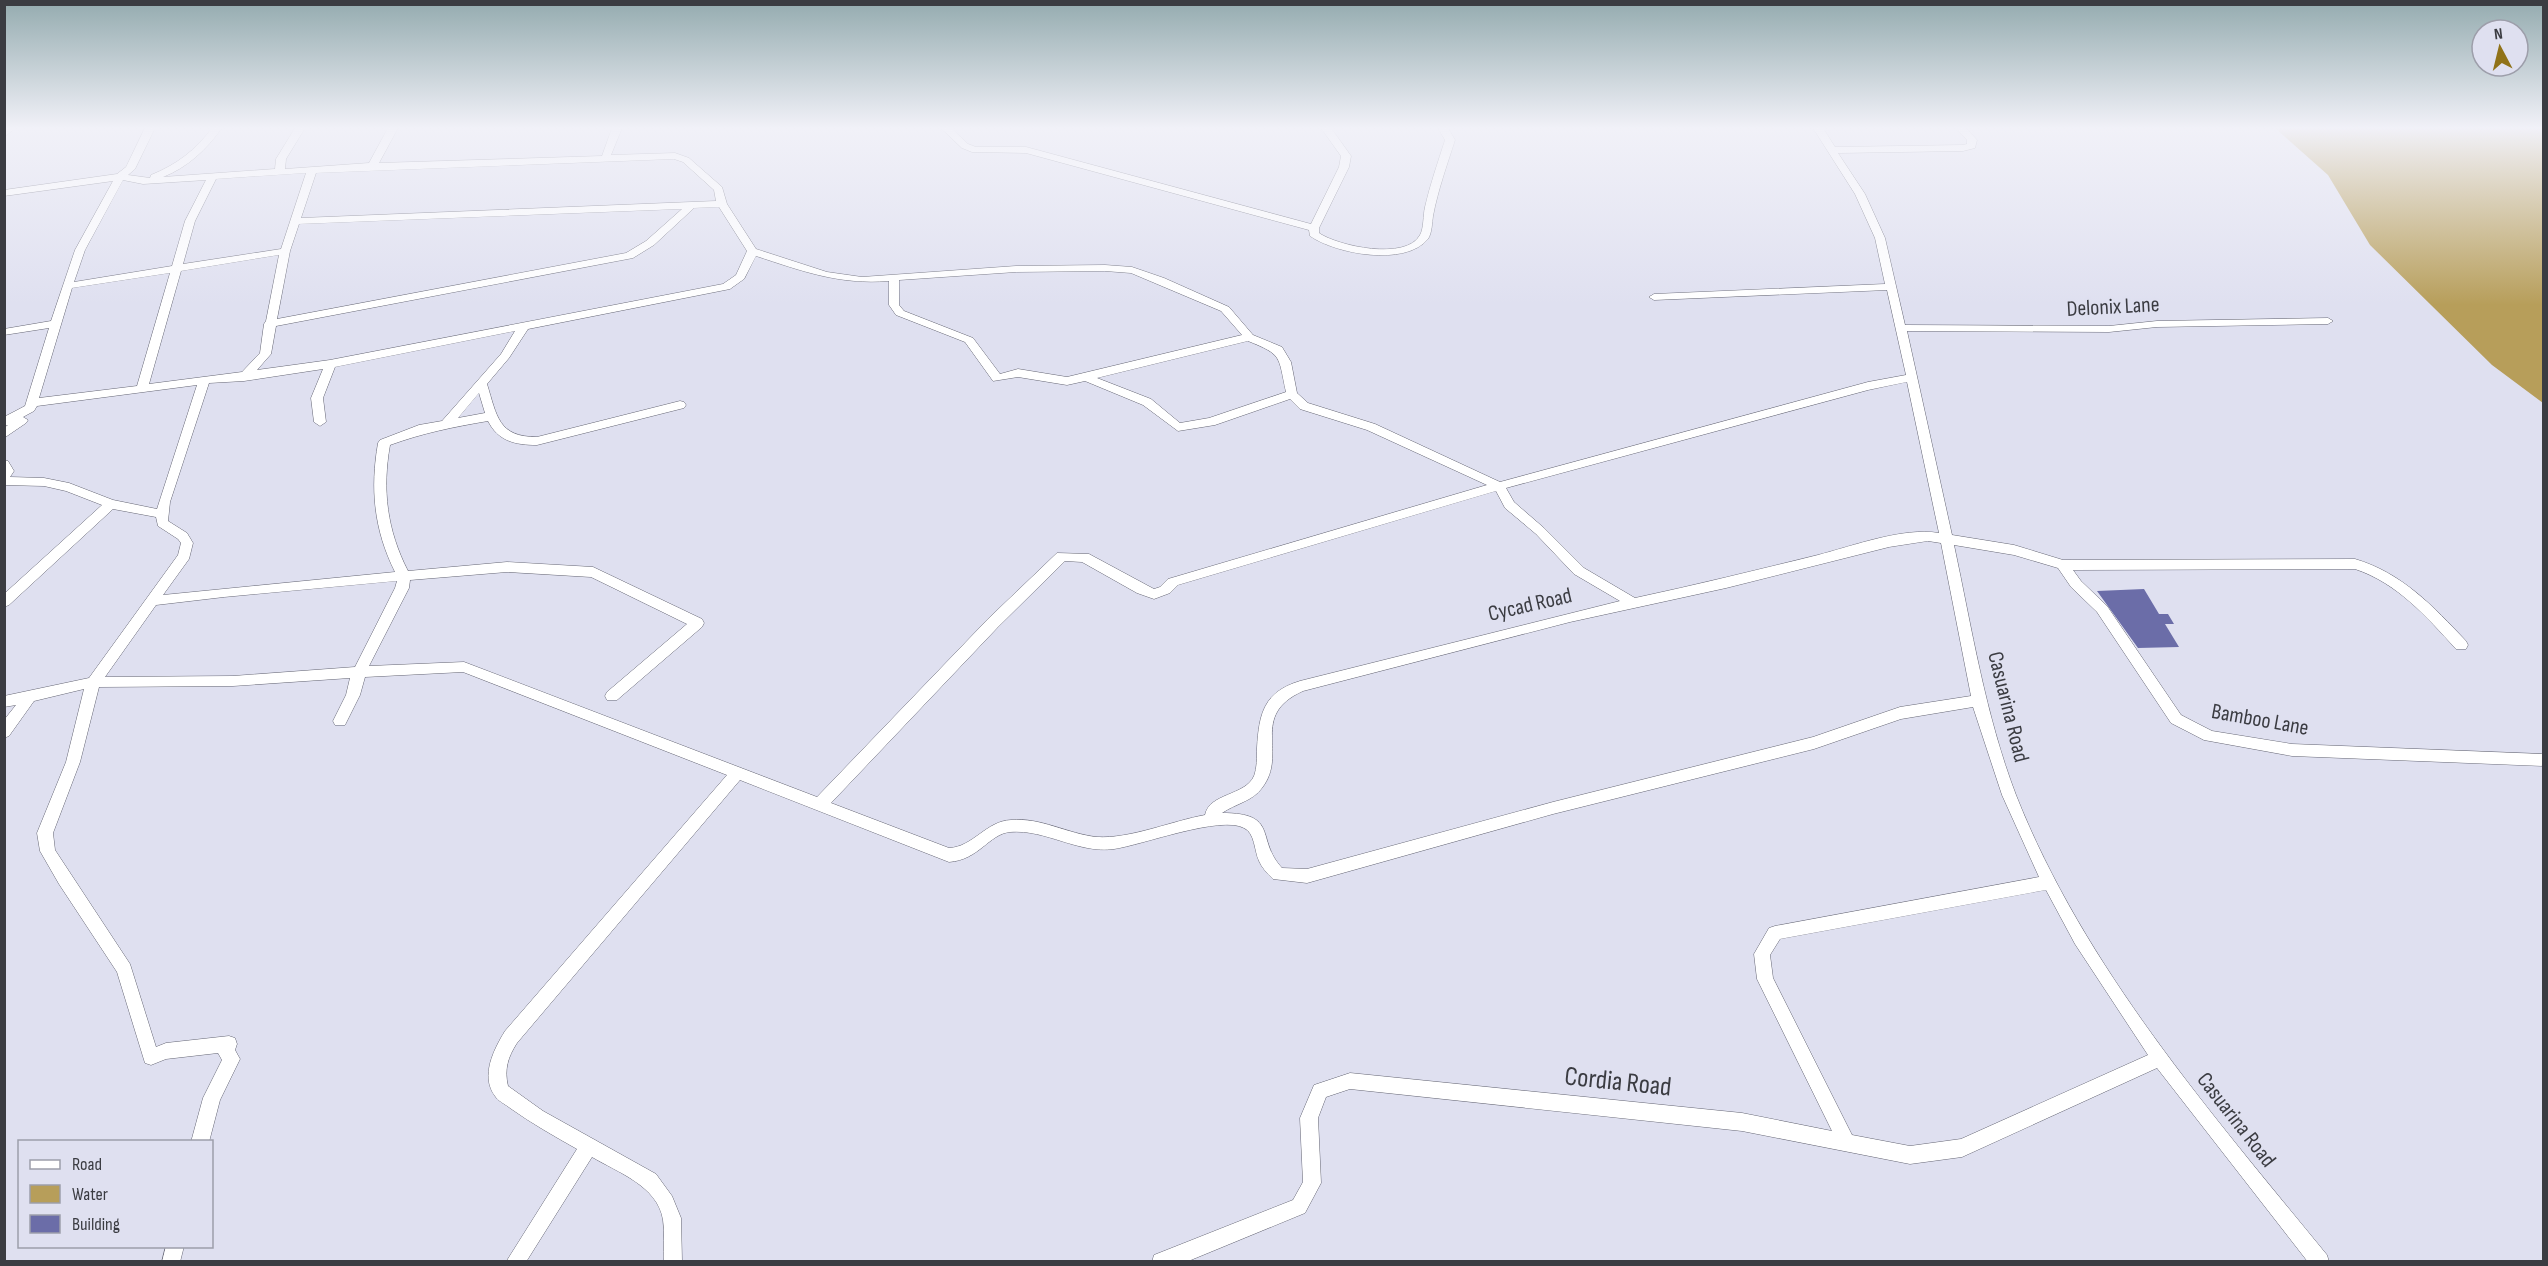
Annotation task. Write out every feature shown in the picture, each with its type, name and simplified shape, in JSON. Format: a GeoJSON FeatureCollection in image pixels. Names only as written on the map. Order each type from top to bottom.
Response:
{"type":"FeatureCollection","features":[{"type":"Feature","properties":{"kind":"street"},"geometry":{"type":"LineString","coordinates":[[4,193],[47,187]]}},
{"type":"Feature","properties":{"kind":"street"},"geometry":{"type":"LineString","coordinates":[[4,434],[21,421],[31,406],[67,286],[87,233],[114,187]]}},
{"type":"Feature","properties":{"kind":"street"},"geometry":{"type":"LineString","coordinates":[[142,390],[175,267],[190,221],[207,187]]}},
{"type":"Feature","properties":{"kind":"street"},"geometry":{"type":"LineString","coordinates":[[244,377],[265,354],[285,251],[307,187]]}},
{"type":"Feature","properties":{"kind":"street"},"geometry":{"type":"LineString","coordinates":[[717,187],[722,204],[752,251],[825,275],[862,280],[1016,269],[1105,267],[1132,270],[1225,309],[1249,337],[1278,349],[1285,362],[1292,394],[1304,406],[1371,427],[1499,486],[1509,505],[1540,531],[1564,557],[1579,570],[1633,603]]}},
{"type":"Feature","properties":{"kind":"street"},"geometry":{"type":"LineString","coordinates":[[1163,187],[1314,228]]}},
{"type":"Feature","properties":{"kind":"street"},"geometry":{"type":"LineString","coordinates":[[1334,187],[1314,228],[1314,234],[1321,242],[1387,253],[1410,248],[1425,236],[1436,187]]}},
{"type":"Feature","properties":{"kind":"street","name":"Casuarina Road"},"geometry":{"type":"LineString","coordinates":[[1854,187],[1874,221],[1892,287],[1992,752],[2021,822],[2081,942],[2160,1058],[2320,1262]]}},
{"type":"Feature","properties":{"kind":"street"},"geometry":{"type":"LineString","coordinates":[[269,324],[629,256],[650,243],[693,204]]}},
{"type":"Feature","properties":{"kind":"street"},"geometry":{"type":"LineString","coordinates":[[296,222],[722,204]]}},
{"type":"Feature","properties":{"kind":"street"},"geometry":{"type":"LineString","coordinates":[[67,286],[285,251]]}},
{"type":"Feature","properties":{"kind":"street"},"geometry":{"type":"LineString","coordinates":[[4,422],[31,406],[330,364],[726,287],[735,284],[744,273],[752,251]]}},
{"type":"Feature","properties":{"kind":"street"},"geometry":{"type":"LineString","coordinates":[[894,277],[894,304],[900,313],[969,340],[997,378],[1018,373],[1067,381],[1088,378],[1249,337]]}},
{"type":"Feature","properties":{"kind":"street"},"geometry":{"type":"LineString","coordinates":[[1654,297],[1892,287]]}},
{"type":"Feature","properties":{"kind":"street","name":"Delonix Lane"},"geometry":{"type":"LineString","coordinates":[[1900,328],[2109,329],[2157,324],[2328,321]]}},
{"type":"Feature","properties":{"kind":"street"},"geometry":{"type":"LineString","coordinates":[[4,332],[55,324]]}},
{"type":"Feature","properties":{"kind":"street"},"geometry":{"type":"LineString","coordinates":[[340,721],[353,695],[359,672],[402,588],[404,577],[390,550],[380,510],[377,476],[384,443],[423,428],[442,427],[446,424],[505,356],[524,328]]}},
{"type":"Feature","properties":{"kind":"street"},"geometry":{"type":"LineString","coordinates":[[320,422],[317,398],[330,364]]}},
{"type":"Feature","properties":{"kind":"street"},"geometry":{"type":"LineString","coordinates":[[1088,378],[1147,402],[1178,427],[1211,422],[1292,394]]}},
{"type":"Feature","properties":{"kind":"street"},"geometry":{"type":"LineString","coordinates":[[820,804],[993,623],[1062,556],[1084,557],[1142,590],[1154,594],[1165,590],[1173,582],[1499,486],[1868,386],[1910,378]]}},
{"type":"Feature","properties":{"kind":"street"},"geometry":{"type":"LineString","coordinates":[[201,1140],[212,1098],[231,1059],[226,1051],[229,1044],[166,1051],[151,1057],[124,969],[48,851],[45,833],[73,762],[93,682],[184,556],[187,543],[183,536],[165,526],[164,502],[204,382]]}},
{"type":"Feature","properties":{"kind":"street"},"geometry":{"type":"LineString","coordinates":[[481,382],[492,416],[501,433],[512,441],[537,441],[680,405]]}},
{"type":"Feature","properties":{"kind":"street"},"geometry":{"type":"LineString","coordinates":[[446,424],[492,416]]}},
{"type":"Feature","properties":{"kind":"street"},"geometry":{"type":"LineString","coordinates":[[4,464],[8,468],[4,476]]}},
{"type":"Feature","properties":{"kind":"street"},"geometry":{"type":"LineString","coordinates":[[4,481],[44,482],[69,487],[106,500],[111,504],[163,514]]}},
{"type":"Feature","properties":{"kind":"street"},"geometry":{"type":"LineString","coordinates":[[4,602],[111,504]]}},
{"type":"Feature","properties":{"kind":"street","name":"Cycad Road"},"geometry":{"type":"LineString","coordinates":[[1213,821],[1213,812],[1220,805],[1253,788],[1259,782],[1263,771],[1266,721],[1270,705],[1284,692],[1469,642],[1726,583],[1889,542],[1928,536],[1946,538]]}},
{"type":"Feature","properties":{"kind":"street"},"geometry":{"type":"LineString","coordinates":[[1946,538],[2014,550],[2063,565],[2355,564],[2375,571],[2420,600],[2461,645]]}},
{"type":"Feature","properties":{"kind":"street","name":"Bamboo Lane"},"geometry":{"type":"LineString","coordinates":[[2063,565],[2076,584],[2102,609],[2176,719],[2209,736],[2292,750],[2544,760]]}},
{"type":"Feature","properties":{"kind":"street"},"geometry":{"type":"LineString","coordinates":[[151,601],[224,592],[507,567],[593,572],[697,622],[612,696]]}},
{"type":"Feature","properties":{"kind":"street"},"geometry":{"type":"LineString","coordinates":[[4,702],[93,682],[233,681],[464,667],[940,851],[959,855],[968,853],[994,831],[1010,826],[1101,844],[1213,821],[1238,819],[1251,823],[1258,833],[1267,860],[1278,874],[1307,876],[1553,808],[1814,742],[1900,713],[1980,700]]}},
{"type":"Feature","properties":{"kind":"street"},"geometry":{"type":"LineString","coordinates":[[4,732],[29,697]]}},
{"type":"Feature","properties":{"kind":"street"},"geometry":{"type":"LineString","coordinates":[[673,1262],[672,1218],[658,1189],[650,1180],[537,1117],[501,1091],[496,1068],[500,1053],[738,773]]}},
{"type":"Feature","properties":{"kind":"street"},"geometry":{"type":"LineString","coordinates":[[1847,1143],[1765,979],[1762,954],[1775,933],[2050,882]]}},
{"type":"Feature","properties":{"kind":"street","name":"Cordia Road"},"geometry":{"type":"LineString","coordinates":[[1161,1262],[1299,1207],[1312,1183],[1309,1118],[1320,1091],[1350,1081],[1742,1122],[1910,1155],[1962,1148],[2160,1058]]}},
{"type":"Feature","properties":{"kind":"street"},"geometry":{"type":"LineString","coordinates":[[515,1262],[589,1146]]}},
{"type":"Feature","properties":{"kind":"water"},"geometry":{"type":"Polygon","coordinates":[[[2335,187],[2543,187],[2543,403],[2492,365],[2370,245],[2335,187]]]}},
{"type":"Feature","properties":{"kind":"building"},"geometry":{"type":"Polygon","coordinates":[[[2144,589],[2159,614],[2168,614],[2174,624],[2165,624],[2179,647],[2138,648],[2097,591],[2144,589]]]}}]}
